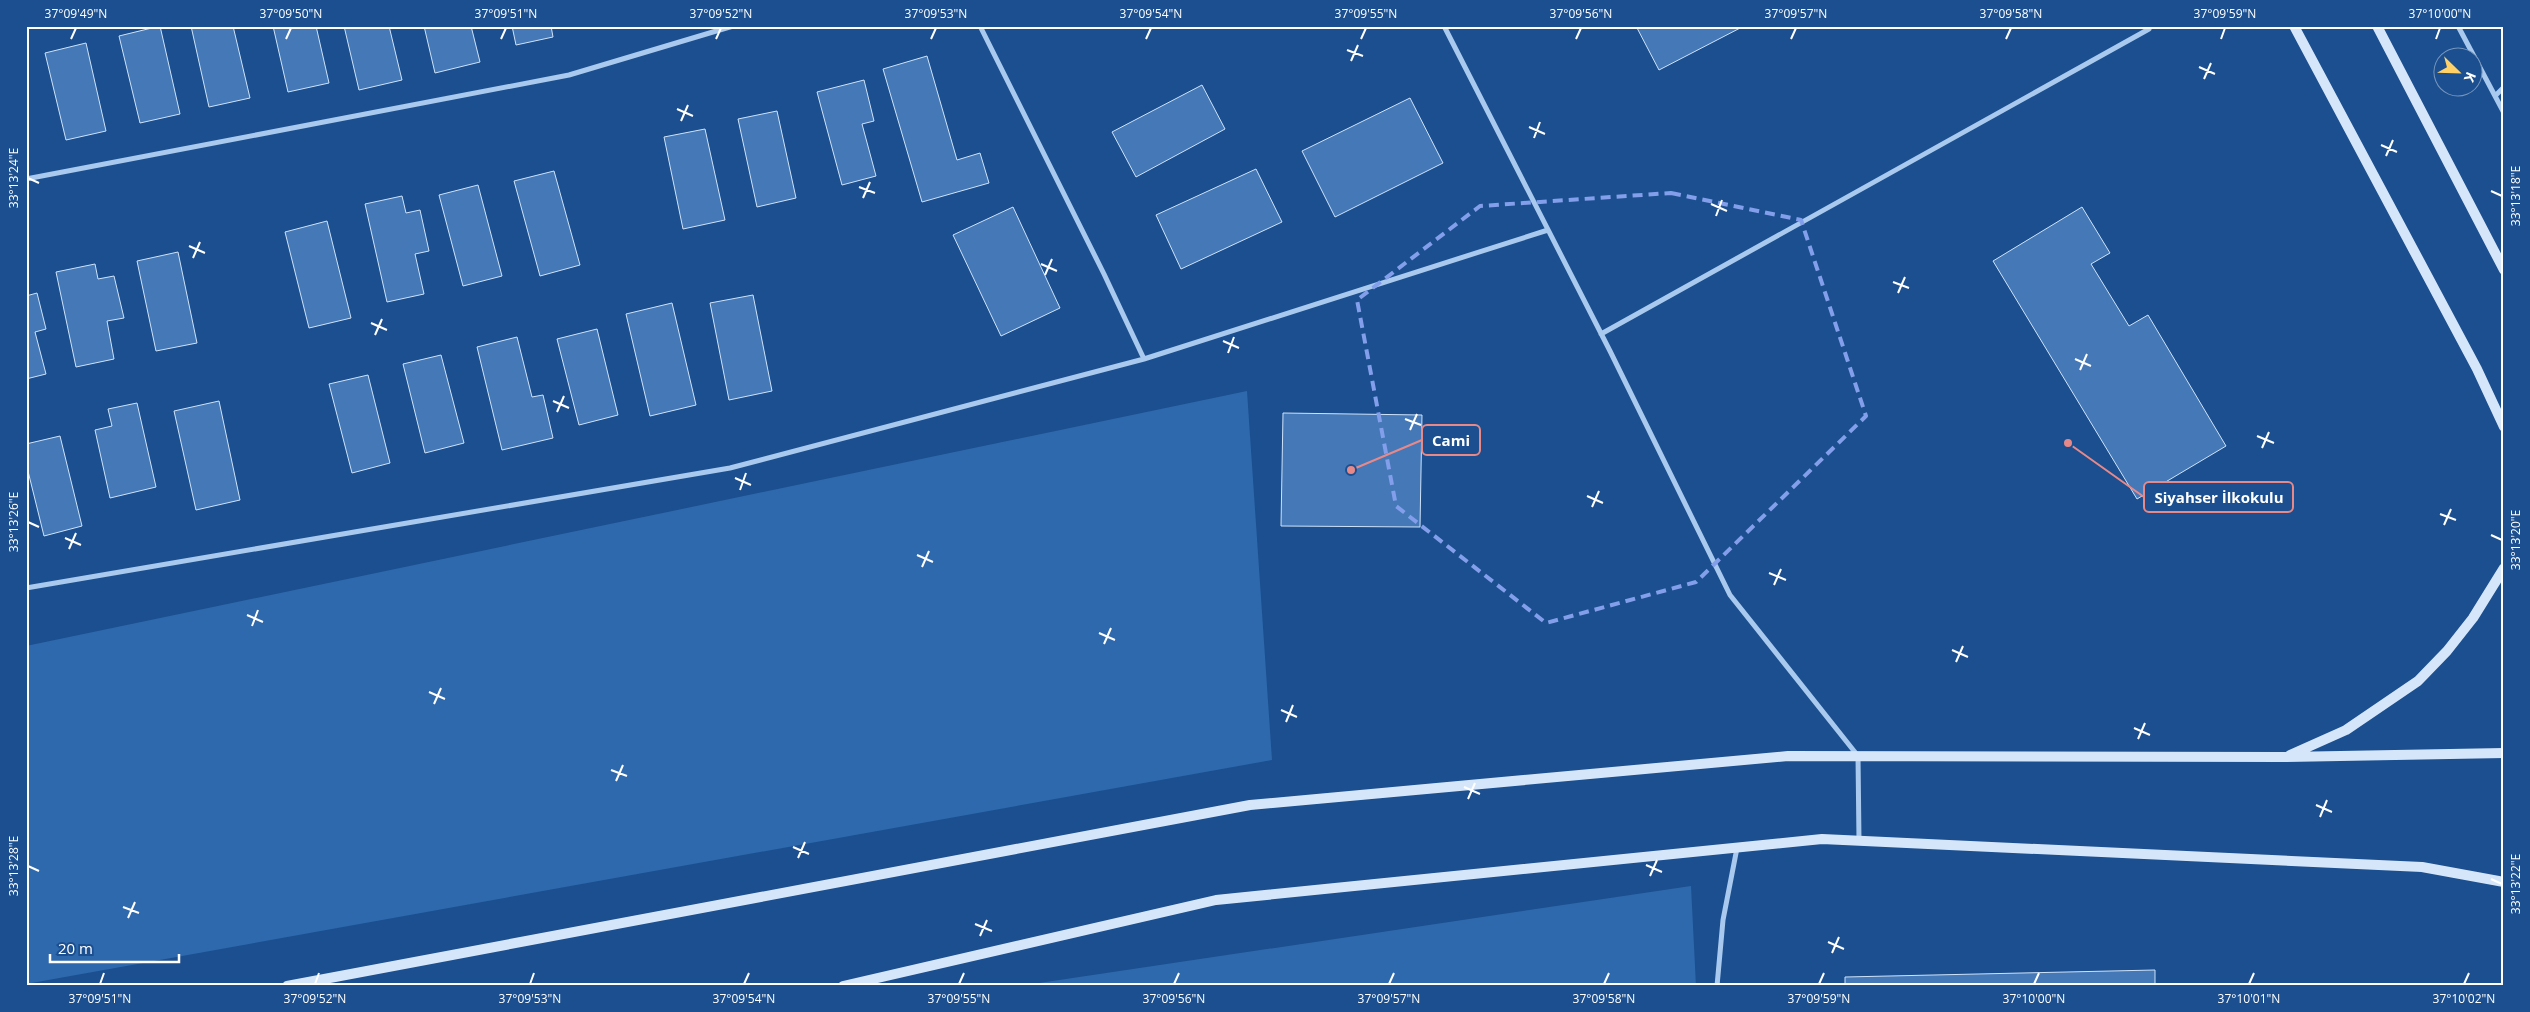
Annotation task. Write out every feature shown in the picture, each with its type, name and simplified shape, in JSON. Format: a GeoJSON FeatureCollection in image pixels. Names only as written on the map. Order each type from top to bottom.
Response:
{"type":"FeatureCollection","features":[{"type":"Feature","properties":{"kind":"street"},"geometry":{"type":"LineString","coordinates":[[26,179],[569,75],[733,26]]}},
{"type":"Feature","properties":{"kind":"street"},"geometry":{"type":"LineString","coordinates":[[980,26],[1104,274],[1144,359]]}},
{"type":"Feature","properties":{"kind":"street"},"geometry":{"type":"LineString","coordinates":[[1444,26],[1601,334],[1730,595],[1858,756],[1860,841]]}},
{"type":"Feature","properties":{"kind":"street"},"geometry":{"type":"LineString","coordinates":[[2294,26],[2477,369],[2504,427]]}},
{"type":"Feature","properties":{"kind":"street"},"geometry":{"type":"LineString","coordinates":[[2377,26],[2504,270]]}},
{"type":"Feature","properties":{"kind":"street"},"geometry":{"type":"LineString","coordinates":[[2458,26],[2504,113]]}},
{"type":"Feature","properties":{"kind":"street"},"geometry":{"type":"LineString","coordinates":[[1601,334],[2149,28]]}},
{"type":"Feature","properties":{"kind":"street"},"geometry":{"type":"LineString","coordinates":[[2494,96],[2504,86]]}},
{"type":"Feature","properties":{"kind":"street"},"geometry":{"type":"LineString","coordinates":[[26,588],[730,468],[1144,359],[1548,230]]}},
{"type":"Feature","properties":{"kind":"street"},"geometry":{"type":"LineString","coordinates":[[2284,757],[2346,730],[2418,681],[2447,651],[2473,618],[2504,568]]}},
{"type":"Feature","properties":{"kind":"street"},"geometry":{"type":"LineString","coordinates":[[287,986],[1250,805],[1788,756],[2284,757],[2504,753]]}},
{"type":"Feature","properties":{"kind":"street"},"geometry":{"type":"LineString","coordinates":[[843,986],[1216,900],[1822,839],[2422,867],[2504,882]]}},
{"type":"Feature","properties":{"kind":"street"},"geometry":{"type":"LineString","coordinates":[[1717,986],[1724,920],[1737,847]]}},
{"type":"Feature","properties":{"kind":"highlighted area"},"geometry":{"type":"Polygon","coordinates":[[[1671,193],[1801,220],[1866,416],[1696,582],[1546,623],[1396,506],[1357,300],[1480,206],[1671,193]]]}},
{"type":"Feature","properties":{"kind":"shaded area"},"geometry":{"type":"Polygon","coordinates":[[[1247,391],[1272,760],[26,984],[26,646],[1247,391]]]}},
{"type":"Feature","properties":{"kind":"shaded area"},"geometry":{"type":"Polygon","coordinates":[[[1691,886],[1696,986],[1019,986],[1691,886]]]}},
{"type":"Feature","properties":{"kind":"building"},"geometry":{"type":"Polygon","coordinates":[[[160,26],[180,114],[140,123],[119,36],[160,26]]]}},
{"type":"Feature","properties":{"kind":"building"},"geometry":{"type":"Polygon","coordinates":[[[191,26],[233,26],[250,98],[209,107],[191,26]]]}},
{"type":"Feature","properties":{"kind":"building"},"geometry":{"type":"Polygon","coordinates":[[[273,26],[316,26],[329,83],[288,92],[273,26]]]}},
{"type":"Feature","properties":{"kind":"building"},"geometry":{"type":"Polygon","coordinates":[[[344,26],[389,26],[402,80],[359,90],[344,26]]]}},
{"type":"Feature","properties":{"kind":"building"},"geometry":{"type":"Polygon","coordinates":[[[424,26],[471,26],[480,62],[435,73],[424,26]]]}},
{"type":"Feature","properties":{"kind":"building"},"geometry":{"type":"Polygon","coordinates":[[[512,26],[551,26],[553,37],[516,45],[512,26]]]}},
{"type":"Feature","properties":{"kind":"building"},"geometry":{"type":"Polygon","coordinates":[[[1636,26],[1744,26],[1659,70],[1636,26]]]}},
{"type":"Feature","properties":{"kind":"building"},"geometry":{"type":"Polygon","coordinates":[[[86,43],[106,131],[66,140],[45,53],[86,43]]]}},
{"type":"Feature","properties":{"kind":"building"},"geometry":{"type":"Polygon","coordinates":[[[927,56],[957,160],[980,153],[989,183],[922,202],[883,69],[927,56]]]}},
{"type":"Feature","properties":{"kind":"building"},"geometry":{"type":"Polygon","coordinates":[[[864,80],[874,121],[862,124],[876,176],[842,185],[817,92],[864,80]]]}},
{"type":"Feature","properties":{"kind":"building"},"geometry":{"type":"Polygon","coordinates":[[[1202,85],[1225,129],[1136,177],[1112,132],[1202,85]]]}},
{"type":"Feature","properties":{"kind":"building"},"geometry":{"type":"Polygon","coordinates":[[[1410,98],[1443,163],[1335,217],[1302,151],[1410,98]]]}},
{"type":"Feature","properties":{"kind":"building"},"geometry":{"type":"Polygon","coordinates":[[[777,111],[796,198],[757,207],[738,119],[777,111]]]}},
{"type":"Feature","properties":{"kind":"building"},"geometry":{"type":"Polygon","coordinates":[[[705,129],[725,220],[683,229],[664,137],[705,129]]]}},
{"type":"Feature","properties":{"kind":"building"},"geometry":{"type":"Polygon","coordinates":[[[1256,169],[1282,222],[1181,269],[1156,215],[1256,169]]]}},
{"type":"Feature","properties":{"kind":"building"},"geometry":{"type":"Polygon","coordinates":[[[554,171],[580,265],[540,276],[514,181],[554,171]]]}},
{"type":"Feature","properties":{"kind":"building"},"geometry":{"type":"Polygon","coordinates":[[[478,185],[502,276],[463,286],[439,195],[478,185]]]}},
{"type":"Feature","properties":{"kind":"building"},"geometry":{"type":"Polygon","coordinates":[[[402,196],[406,213],[420,210],[429,251],[415,254],[424,294],[387,302],[365,204],[402,196]]]}},
{"type":"Feature","properties":{"kind":"building"},"geometry":{"type":"Polygon","coordinates":[[[1013,207],[1060,308],[1001,336],[953,235],[1013,207]]]}},
{"type":"Feature","properties":{"kind":"building"},"geometry":{"type":"Polygon","coordinates":[[[2082,207],[2110,253],[2091,264],[2129,326],[2148,315],[2226,446],[2137,499],[1993,261],[2082,207]]]}},
{"type":"Feature","properties":{"kind":"building"},"geometry":{"type":"Polygon","coordinates":[[[327,221],[351,318],[309,328],[285,232],[327,221]]]}},
{"type":"Feature","properties":{"kind":"building"},"geometry":{"type":"Polygon","coordinates":[[[178,252],[197,343],[156,351],[137,261],[178,252]]]}},
{"type":"Feature","properties":{"kind":"building"},"geometry":{"type":"Polygon","coordinates":[[[95,264],[98,279],[114,276],[124,318],[107,321],[114,359],[76,367],[56,272],[95,264]]]}},
{"type":"Feature","properties":{"kind":"building"},"geometry":{"type":"Polygon","coordinates":[[[37,293],[46,329],[35,332],[46,374],[26,379],[26,296],[37,293]]]}},
{"type":"Feature","properties":{"kind":"building"},"geometry":{"type":"Polygon","coordinates":[[[753,295],[772,391],[729,400],[710,303],[753,295]]]}},
{"type":"Feature","properties":{"kind":"building"},"geometry":{"type":"Polygon","coordinates":[[[672,303],[696,405],[650,416],[626,314],[672,303]]]}},
{"type":"Feature","properties":{"kind":"building"},"geometry":{"type":"Polygon","coordinates":[[[597,329],[618,415],[579,425],[557,339],[597,329]]]}},
{"type":"Feature","properties":{"kind":"building"},"geometry":{"type":"Polygon","coordinates":[[[517,337],[532,397],[543,395],[553,438],[502,450],[477,347],[517,337]]]}},
{"type":"Feature","properties":{"kind":"building"},"geometry":{"type":"Polygon","coordinates":[[[441,355],[464,443],[425,453],[403,364],[441,355]]]}},
{"type":"Feature","properties":{"kind":"building"},"geometry":{"type":"Polygon","coordinates":[[[368,375],[390,463],[352,473],[329,384],[368,375]]]}},
{"type":"Feature","properties":{"kind":"building"},"geometry":{"type":"Polygon","coordinates":[[[219,401],[240,500],[196,510],[174,411],[219,401]]]}},
{"type":"Feature","properties":{"kind":"building"},"geometry":{"type":"Polygon","coordinates":[[[137,403],[156,487],[110,498],[95,430],[112,426],[108,409],[137,403]]]}},
{"type":"Feature","properties":{"kind":"building"},"geometry":{"type":"Polygon","coordinates":[[[1283,413],[1422,415],[1420,527],[1281,526],[1283,413]]]}},
{"type":"Feature","properties":{"kind":"building"},"geometry":{"type":"Polygon","coordinates":[[[60,436],[82,526],[44,536],[26,463],[26,444],[60,436]]]}},
{"type":"Feature","properties":{"kind":"building"},"geometry":{"type":"Polygon","coordinates":[[[2155,970],[2155,986],[1845,986],[1845,977],[2155,970]]]}},
{"type":"Feature","properties":{"kind":"place","name":"Siyahser İlkokulu"},"geometry":{"type":"Point","coordinates":[2068,443]}},
{"type":"Feature","properties":{"kind":"place","name":"Cami"},"geometry":{"type":"Point","coordinates":[1351,470]}}]}
